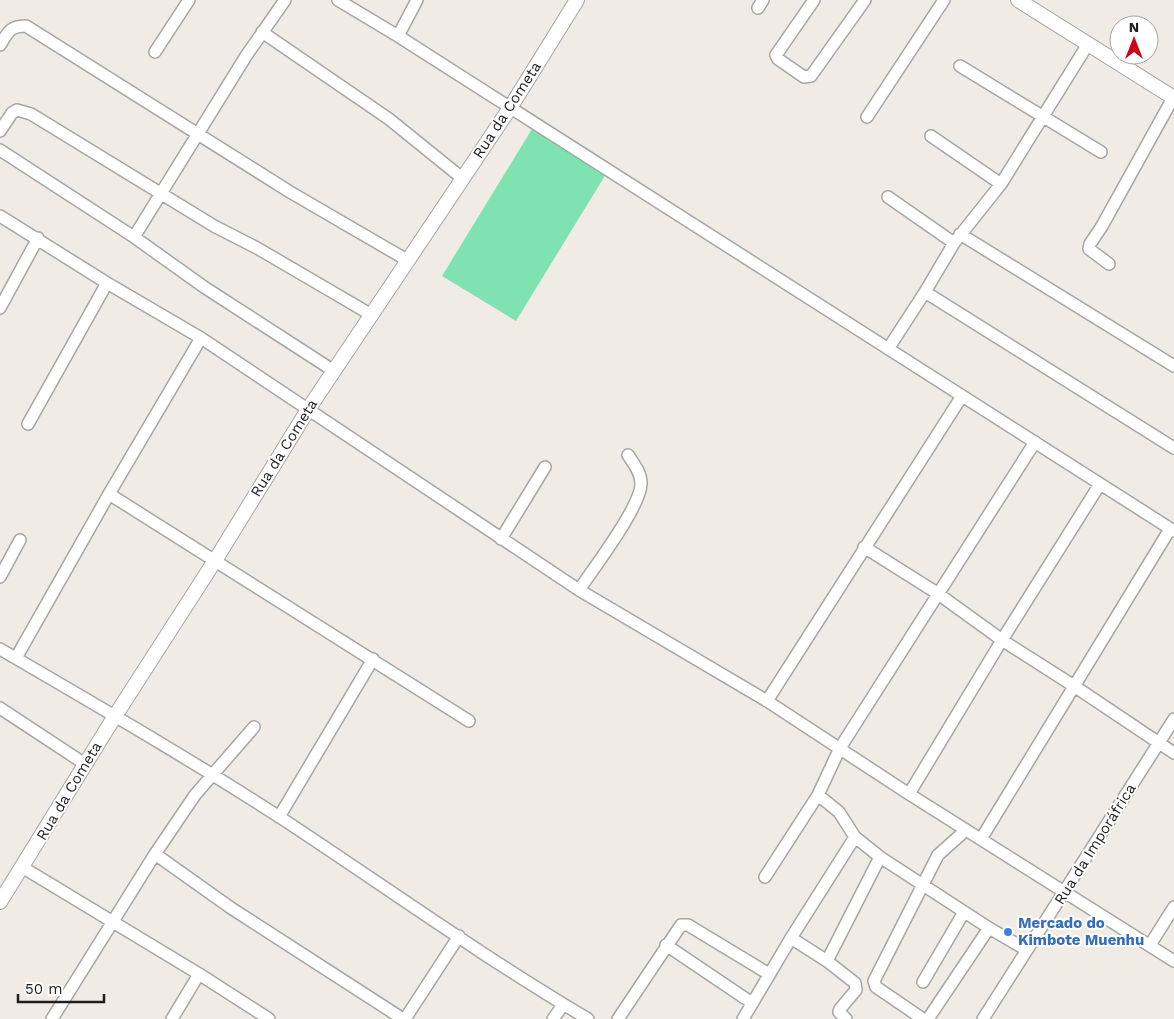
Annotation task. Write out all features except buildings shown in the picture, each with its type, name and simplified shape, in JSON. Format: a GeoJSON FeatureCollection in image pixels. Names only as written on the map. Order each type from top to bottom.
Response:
{"type":"FeatureCollection","features":[{"type":"Feature","properties":{"kind":"street"},"geometry":{"type":"LineString","coordinates":[[155,52],[189,0]]}},
{"type":"Feature","properties":{"kind":"street"},"geometry":{"type":"LineString","coordinates":[[134,237],[262,32],[285,0]]}},
{"type":"Feature","properties":{"kind":"street"},"geometry":{"type":"LineString","coordinates":[[338,0],[398,36],[1172,530],[981,839]]}},
{"type":"Feature","properties":{"kind":"street"},"geometry":{"type":"LineString","coordinates":[[398,36],[417,0]]}},
{"type":"Feature","properties":{"kind":"street","name":"Rua da Cometa"},"geometry":{"type":"LineString","coordinates":[[0,902],[115,716],[216,560],[308,408],[510,108],[577,0]]}},
{"type":"Feature","properties":{"kind":"street"},"geometry":{"type":"LineString","coordinates":[[814,0],[776,54],[778,59],[804,78],[811,76],[865,0]]}},
{"type":"Feature","properties":{"kind":"street"},"geometry":{"type":"LineString","coordinates":[[867,117],[944,0]]}},
{"type":"Feature","properties":{"kind":"street"},"geometry":{"type":"LineString","coordinates":[[1018,0],[1174,98],[1090,244],[1089,249],[1109,264]]}},
{"type":"Feature","properties":{"kind":"street"},"geometry":{"type":"LineString","coordinates":[[0,45],[8,31],[16,26],[26,26],[290,192],[407,260]]}},
{"type":"Feature","properties":{"kind":"street"},"geometry":{"type":"LineString","coordinates":[[262,32],[389,119],[462,178]]}},
{"type":"Feature","properties":{"kind":"street"},"geometry":{"type":"LineString","coordinates":[[888,349],[957,238],[1001,184],[1044,118],[1088,44]]}},
{"type":"Feature","properties":{"kind":"street"},"geometry":{"type":"LineString","coordinates":[[960,66],[1101,152]]}},
{"type":"Feature","properties":{"kind":"street"},"geometry":{"type":"LineString","coordinates":[[0,131],[12,113],[17,110],[24,111],[162,192],[214,226],[257,248],[370,314]]}},
{"type":"Feature","properties":{"kind":"street"},"geometry":{"type":"LineString","coordinates":[[930,136],[1001,184]]}},
{"type":"Feature","properties":{"kind":"street"},"geometry":{"type":"LineString","coordinates":[[0,150],[134,237],[204,287],[334,371]]}},
{"type":"Feature","properties":{"kind":"street"},"geometry":{"type":"LineString","coordinates":[[888,198],[1174,366]]}},
{"type":"Feature","properties":{"kind":"street"},"geometry":{"type":"LineString","coordinates":[[0,216],[38,238],[107,283],[201,338],[579,590],[767,701],[908,794],[1174,961]]}},
{"type":"Feature","properties":{"kind":"street"},"geometry":{"type":"LineString","coordinates":[[0,308],[38,238]]}},
{"type":"Feature","properties":{"kind":"street"},"geometry":{"type":"LineString","coordinates":[[28,424],[107,283]]}},
{"type":"Feature","properties":{"kind":"street"},"geometry":{"type":"LineString","coordinates":[[925,292],[1174,448]]}},
{"type":"Feature","properties":{"kind":"street"},"geometry":{"type":"LineString","coordinates":[[16,658],[201,338]]}},
{"type":"Feature","properties":{"kind":"street"},"geometry":{"type":"LineString","coordinates":[[767,701],[962,396]]}},
{"type":"Feature","properties":{"kind":"street"},"geometry":{"type":"LineString","coordinates":[[764,877],[818,795],[840,748],[1035,442]]}},
{"type":"Feature","properties":{"kind":"street"},"geometry":{"type":"LineString","coordinates":[[579,590],[629,516],[640,496],[642,482],[638,470],[628,455]]}},
{"type":"Feature","properties":{"kind":"street"},"geometry":{"type":"LineString","coordinates":[[501,539],[545,467]]}},
{"type":"Feature","properties":{"kind":"street"},"geometry":{"type":"LineString","coordinates":[[908,794],[1100,484]]}},
{"type":"Feature","properties":{"kind":"street"},"geometry":{"type":"LineString","coordinates":[[110,494],[470,721]]}},
{"type":"Feature","properties":{"kind":"street"},"geometry":{"type":"LineString","coordinates":[[1,573],[20,540]]}},
{"type":"Feature","properties":{"kind":"street"},"geometry":{"type":"LineString","coordinates":[[864,547],[1174,753]]}},
{"type":"Feature","properties":{"kind":"street"},"geometry":{"type":"LineString","coordinates":[[0,649],[115,716],[280,817],[563,1005],[588,1019]]}},
{"type":"Feature","properties":{"kind":"street"},"geometry":{"type":"LineString","coordinates":[[280,817],[373,659]]}},
{"type":"Feature","properties":{"kind":"street"},"geometry":{"type":"LineString","coordinates":[[0,708],[85,764]]}},
{"type":"Feature","properties":{"kind":"street","name":"Rua da Imporáfrica"},"geometry":{"type":"LineString","coordinates":[[983,1019],[1174,719]]}},
{"type":"Feature","properties":{"kind":"street"},"geometry":{"type":"LineString","coordinates":[[52,1019],[155,854],[195,795],[254,727]]}},
{"type":"Feature","properties":{"kind":"street"},"geometry":{"type":"LineString","coordinates":[[818,795],[839,812],[855,836],[880,857],[989,928],[1027,950]]}},
{"type":"Feature","properties":{"kind":"street"},"geometry":{"type":"LineString","coordinates":[[923,1019],[874,984],[938,855],[966,830]]}},
{"type":"Feature","properties":{"kind":"street"},"geometry":{"type":"LineString","coordinates":[[743,1019],[855,836]]}},
{"type":"Feature","properties":{"kind":"street"},"geometry":{"type":"LineString","coordinates":[[155,854],[231,908],[404,1019],[459,936]]}},
{"type":"Feature","properties":{"kind":"street"},"geometry":{"type":"LineString","coordinates":[[827,961],[880,857]]}},
{"type":"Feature","properties":{"kind":"street"},"geometry":{"type":"LineString","coordinates":[[22,867],[270,1019]]}},
{"type":"Feature","properties":{"kind":"street"},"geometry":{"type":"LineString","coordinates":[[1150,945],[1174,907]]}},
{"type":"Feature","properties":{"kind":"street"},"geometry":{"type":"LineString","coordinates":[[923,982],[964,912]]}},
{"type":"Feature","properties":{"kind":"street"},"geometry":{"type":"LineString","coordinates":[[618,1019],[681,925],[688,925],[769,974]]}},
{"type":"Feature","properties":{"kind":"street"},"geometry":{"type":"LineString","coordinates":[[928,1019],[989,928]]}},
{"type":"Feature","properties":{"kind":"street"},"geometry":{"type":"LineString","coordinates":[[791,938],[827,961],[855,983],[856,990],[839,1012],[846,1019]]}},
{"type":"Feature","properties":{"kind":"street"},"geometry":{"type":"LineString","coordinates":[[666,945],[752,1004]]}},
{"type":"Feature","properties":{"kind":"street"},"geometry":{"type":"LineString","coordinates":[[172,1019],[199,974]]}},
{"type":"Feature","properties":{"kind":"street"},"geometry":{"type":"LineString","coordinates":[[553,1019],[563,1005]]}},
{"type":"Feature","properties":{"kind":"green space"},"geometry":{"type":"Polygon","coordinates":[[[532,129],[606,174],[516,321],[442,276],[532,129]]]}},
{"type":"Feature","properties":{"kind":"place","name":"Mercado do Kimbote Muenhu"},"geometry":{"type":"Point","coordinates":[1008,932]}}]}
